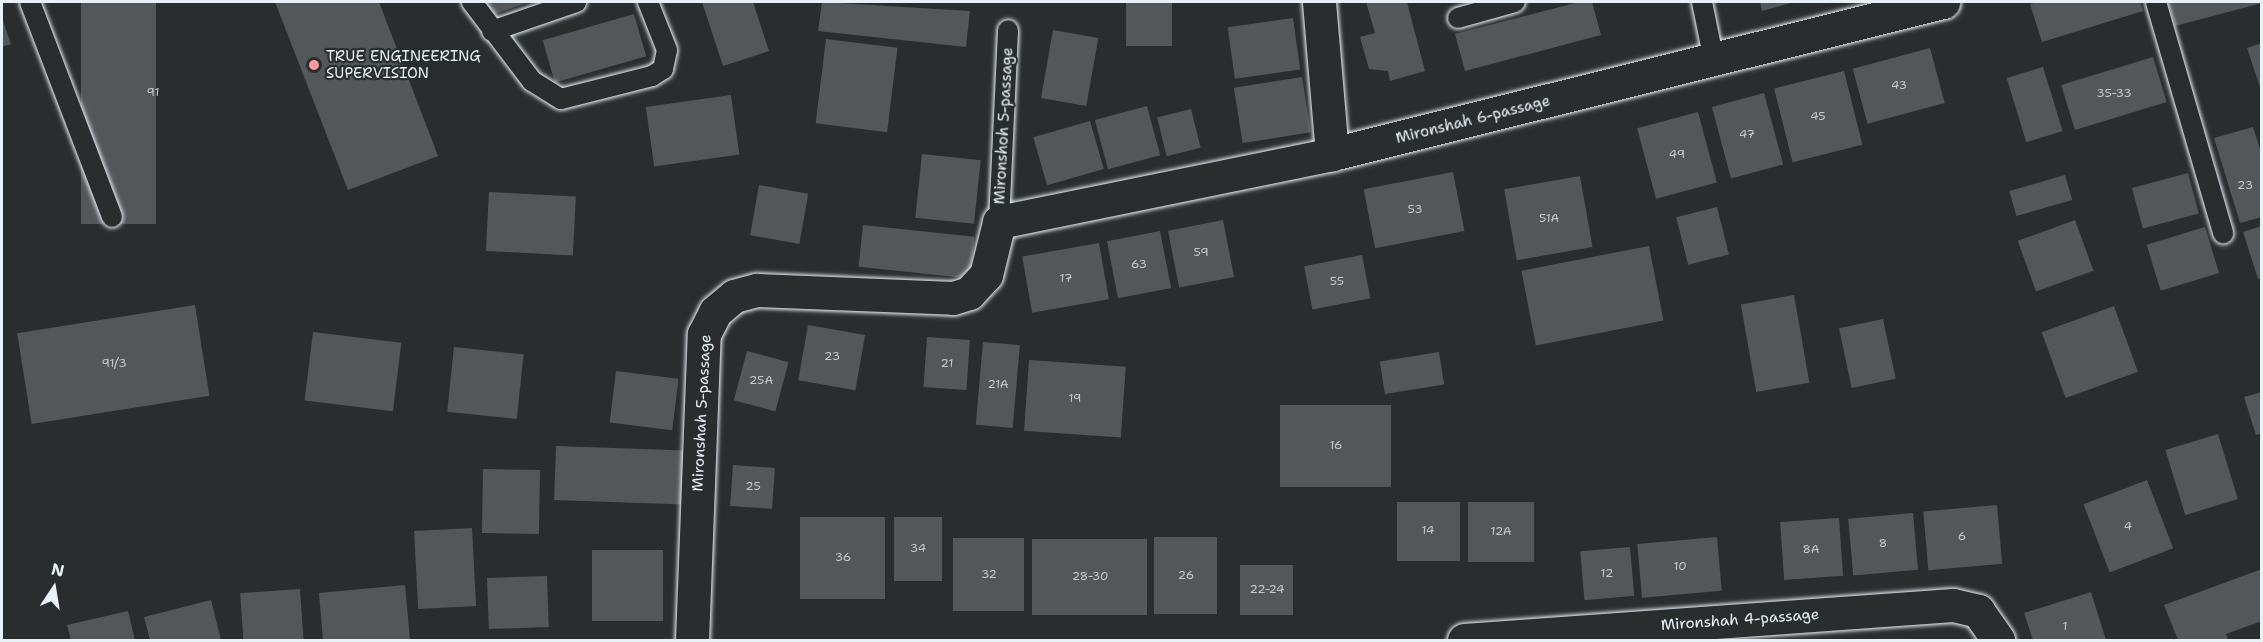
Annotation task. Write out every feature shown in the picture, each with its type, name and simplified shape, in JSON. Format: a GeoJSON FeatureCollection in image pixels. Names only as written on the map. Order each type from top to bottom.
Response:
{"type":"FeatureCollection","features":[{"type":"Feature","properties":{"kind":"street"},"geometry":{"type":"LineString","coordinates":[[1319,2],[1332,154]]}},
{"type":"Feature","properties":{"kind":"street","name":"Mironshah 6-passage"},"geometry":{"type":"LineString","coordinates":[[999,222],[1332,154],[1714,61],[1943,2]]}},
{"type":"Feature","properties":{"kind":"street","name":"Mironshah 5-passage"},"geometry":{"type":"LineString","coordinates":[[692,640],[704,334],[715,312],[734,296],[757,290],[961,296],[990,268],[999,222]]}},
{"type":"Feature","properties":{"kind":"street","name":"Mironshah 4-passage"},"geometry":{"type":"LineString","coordinates":[[1464,640],[1953,605],[1978,610],[1998,640]]}},
{"type":"Feature","properties":{"kind":"lane"},"geometry":{"type":"LineString","coordinates":[[30,2],[112,216]]}},
{"type":"Feature","properties":{"kind":"lane"},"geometry":{"type":"LineString","coordinates":[[472,2],[492,32],[532,81],[561,99],[652,76],[663,69],[667,50],[648,2]]}},
{"type":"Feature","properties":{"kind":"lane"},"geometry":{"type":"LineString","coordinates":[[492,32],[576,2]]}},
{"type":"Feature","properties":{"kind":"lane"},"geometry":{"type":"LineString","coordinates":[[1458,18],[1515,2]]}},
{"type":"Feature","properties":{"kind":"lane"},"geometry":{"type":"LineString","coordinates":[[1702,2],[1714,61]]}},
{"type":"Feature","properties":{"kind":"lane"},"geometry":{"type":"LineString","coordinates":[[2156,2],[2223,233]]}},
{"type":"Feature","properties":{"kind":"lane","name":"Mironshoh 5-passage"},"geometry":{"type":"LineString","coordinates":[[999,222],[1008,30]]}},
{"type":"Feature","properties":{"kind":"building"},"geometry":{"type":"Polygon","coordinates":[[[81,2],[156,2],[156,224],[81,224],[81,2]]]}},
{"type":"Feature","properties":{"kind":"building"},"geometry":{"type":"Polygon","coordinates":[[[275,2],[379,2],[438,156],[348,190],[275,2]]]}},
{"type":"Feature","properties":{"kind":"building"},"geometry":{"type":"Polygon","coordinates":[[[484,2],[529,2],[489,16],[484,2]]]}},
{"type":"Feature","properties":{"kind":"building"},"geometry":{"type":"Polygon","coordinates":[[[702,2],[753,2],[769,51],[723,66],[702,2]]]}},
{"type":"Feature","properties":{"kind":"building"},"geometry":{"type":"Polygon","coordinates":[[[822,2],[970,11],[966,47],[818,31],[822,2]]]}},
{"type":"Feature","properties":{"kind":"building"},"geometry":{"type":"Polygon","coordinates":[[[1126,2],[1172,2],[1172,46],[1126,46],[1126,2]]]}},
{"type":"Feature","properties":{"kind":"building"},"geometry":{"type":"Polygon","coordinates":[[[1366,2],[1407,2],[1425,71],[1390,81],[1388,71],[1369,69],[1360,37],[1375,33],[1366,2]]]}},
{"type":"Feature","properties":{"kind":"building"},"geometry":{"type":"Polygon","coordinates":[[[1579,2],[1592,2],[1601,35],[1465,71],[1455,34],[1579,2]]]}},
{"type":"Feature","properties":{"kind":"building"},"geometry":{"type":"Polygon","coordinates":[[[1760,2],[1794,2],[1762,11],[1760,2]]]}},
{"type":"Feature","properties":{"kind":"building"},"geometry":{"type":"Polygon","coordinates":[[[2038,2],[2140,2],[2143,11],[2042,42],[2030,4],[2038,2]]]}},
{"type":"Feature","properties":{"kind":"building"},"geometry":{"type":"Polygon","coordinates":[[[2168,2],[2262,2],[2262,3],[2175,26],[2168,2]]]}},
{"type":"Feature","properties":{"kind":"building"},"geometry":{"type":"Polygon","coordinates":[[[634,14],[646,56],[555,82],[543,40],[634,14]]]}},
{"type":"Feature","properties":{"kind":"building"},"geometry":{"type":"Polygon","coordinates":[[[2,18],[11,44],[2,47],[2,18]]]}},
{"type":"Feature","properties":{"kind":"building"},"geometry":{"type":"Polygon","coordinates":[[[1293,18],[1300,69],[1235,79],[1228,27],[1293,18]]]}},
{"type":"Feature","properties":{"kind":"building"},"geometry":{"type":"Polygon","coordinates":[[[1053,30],[1098,38],[1086,106],[1041,98],[1053,30]]]}},
{"type":"Feature","properties":{"kind":"building"},"geometry":{"type":"Polygon","coordinates":[[[826,39],[897,48],[887,132],[816,123],[826,39]]]}},
{"type":"Feature","properties":{"kind":"building"},"geometry":{"type":"Polygon","coordinates":[[[2262,43],[2262,90],[2261,90],[2247,48],[2262,43]]]}},
{"type":"Feature","properties":{"kind":"building"},"geometry":{"type":"Polygon","coordinates":[[[1930,48],[1945,103],[1867,124],[1853,69],[1930,48]]]}},
{"type":"Feature","properties":{"kind":"building"},"geometry":{"type":"Polygon","coordinates":[[[2153,57],[2167,102],[2075,130],[2061,85],[2153,57]]]}},
{"type":"Feature","properties":{"kind":"building"},"geometry":{"type":"Polygon","coordinates":[[[2043,67],[2063,131],[2026,142],[2007,78],[2043,67]]]}},
{"type":"Feature","properties":{"kind":"building"},"geometry":{"type":"Polygon","coordinates":[[[1844,71],[1862,145],[1793,162],[1774,88],[1844,71]]]}},
{"type":"Feature","properties":{"kind":"building"},"geometry":{"type":"Polygon","coordinates":[[[1302,77],[1311,132],[1243,143],[1234,88],[1302,77]]]}},
{"type":"Feature","properties":{"kind":"building"},"geometry":{"type":"Polygon","coordinates":[[[1764,93],[1783,164],[1731,178],[1712,107],[1764,93]]]}},
{"type":"Feature","properties":{"kind":"building"},"geometry":{"type":"Polygon","coordinates":[[[731,95],[739,154],[654,166],[646,107],[731,95]]]}},
{"type":"Feature","properties":{"kind":"building"},"geometry":{"type":"Polygon","coordinates":[[[1147,106],[1160,155],[1108,169],[1095,120],[1147,106]]]}},
{"type":"Feature","properties":{"kind":"building"},"geometry":{"type":"Polygon","coordinates":[[[1191,109],[1201,148],[1167,156],[1157,117],[1191,109]]]}},
{"type":"Feature","properties":{"kind":"building"},"geometry":{"type":"Polygon","coordinates":[[[1698,112],[1717,183],[1656,199],[1637,128],[1698,112]]]}},
{"type":"Feature","properties":{"kind":"building"},"geometry":{"type":"Polygon","coordinates":[[[1090,121],[1104,169],[1047,185],[1033,137],[1090,121]]]}},
{"type":"Feature","properties":{"kind":"building"},"geometry":{"type":"Polygon","coordinates":[[[2253,127],[2262,155],[2262,217],[2240,223],[2214,138],[2253,127]]]}},
{"type":"Feature","properties":{"kind":"building"},"geometry":{"type":"Polygon","coordinates":[[[922,154],[981,160],[974,224],[915,218],[922,154]]]}},
{"type":"Feature","properties":{"kind":"building"},"geometry":{"type":"Polygon","coordinates":[[[1453,172],[1464,231],[1375,248],[1364,189],[1453,172]]]}},
{"type":"Feature","properties":{"kind":"building"},"geometry":{"type":"Polygon","coordinates":[[[2188,173],[2199,214],[2143,229],[2132,188],[2188,173]]]}},
{"type":"Feature","properties":{"kind":"building"},"geometry":{"type":"Polygon","coordinates":[[[2065,175],[2072,200],[2016,216],[2009,191],[2065,175]]]}},
{"type":"Feature","properties":{"kind":"building"},"geometry":{"type":"Polygon","coordinates":[[[1580,176],[1593,247],[1517,260],[1504,189],[1580,176]]]}},
{"type":"Feature","properties":{"kind":"building"},"geometry":{"type":"Polygon","coordinates":[[[759,185],[808,194],[799,244],[750,235],[759,185]]]}},
{"type":"Feature","properties":{"kind":"building"},"geometry":{"type":"Polygon","coordinates":[[[489,192],[576,197],[573,255],[486,251],[489,192]]]}},
{"type":"Feature","properties":{"kind":"building"},"geometry":{"type":"Polygon","coordinates":[[[1717,207],[1729,255],[1688,265],[1676,217],[1717,207]]]}},
{"type":"Feature","properties":{"kind":"building"},"geometry":{"type":"Polygon","coordinates":[[[1223,220],[1234,277],[1179,288],[1168,231],[1223,220]]]}},
{"type":"Feature","properties":{"kind":"building"},"geometry":{"type":"Polygon","coordinates":[[[2075,220],[2093,271],[2036,292],[2018,241],[2075,220]]]}},
{"type":"Feature","properties":{"kind":"building"},"geometry":{"type":"Polygon","coordinates":[[[863,225],[974,237],[970,278],[859,267],[863,225]]]}},
{"type":"Feature","properties":{"kind":"building"},"geometry":{"type":"Polygon","coordinates":[[[2262,226],[2262,278],[2258,279],[2243,232],[2262,226]]]}},
{"type":"Feature","properties":{"kind":"building"},"geometry":{"type":"Polygon","coordinates":[[[2205,227],[2219,273],[2161,291],[2147,245],[2205,227]]]}},
{"type":"Feature","properties":{"kind":"building"},"geometry":{"type":"Polygon","coordinates":[[[1160,231],[1171,288],[1118,298],[1107,241],[1160,231]]]}},
{"type":"Feature","properties":{"kind":"building"},"geometry":{"type":"Polygon","coordinates":[[[1099,243],[1109,299],[1032,313],[1022,257],[1099,243]]]}},
{"type":"Feature","properties":{"kind":"building"},"geometry":{"type":"Polygon","coordinates":[[[1649,246],[1664,321],[1536,345],[1521,271],[1649,246]]]}},
{"type":"Feature","properties":{"kind":"building"},"geometry":{"type":"Polygon","coordinates":[[[1362,255],[1370,298],[1312,309],[1304,266],[1362,255]]]}},
{"type":"Feature","properties":{"kind":"building"},"geometry":{"type":"Polygon","coordinates":[[[1794,295],[1809,383],[1756,392],[1741,304],[1794,295]]]}},
{"type":"Feature","properties":{"kind":"building"},"geometry":{"type":"Polygon","coordinates":[[[195,305],[209,396],[32,424],[17,333],[195,305]]]}},
{"type":"Feature","properties":{"kind":"building"},"geometry":{"type":"Polygon","coordinates":[[[2114,306],[2138,372],[2066,398],[2042,332],[2114,306]]]}},
{"type":"Feature","properties":{"kind":"building"},"geometry":{"type":"Polygon","coordinates":[[[1883,319],[1896,379],[1852,388],[1839,328],[1883,319]]]}},
{"type":"Feature","properties":{"kind":"building"},"geometry":{"type":"Polygon","coordinates":[[[808,325],[865,335],[855,390],[798,380],[808,325]]]}},
{"type":"Feature","properties":{"kind":"building"},"geometry":{"type":"Polygon","coordinates":[[[313,332],[401,343],[393,411],[305,400],[313,332]]]}},
{"type":"Feature","properties":{"kind":"building"},"geometry":{"type":"Polygon","coordinates":[[[927,337],[970,340],[966,390],[924,387],[927,337]]]}},
{"type":"Feature","properties":{"kind":"building"},"geometry":{"type":"Polygon","coordinates":[[[983,342],[1020,345],[1013,428],[976,425],[983,342]]]}},
{"type":"Feature","properties":{"kind":"building"},"geometry":{"type":"Polygon","coordinates":[[[454,347],[524,354],[517,419],[447,412],[454,347]]]}},
{"type":"Feature","properties":{"kind":"building"},"geometry":{"type":"Polygon","coordinates":[[[747,351],[789,362],[775,411],[734,400],[747,351]]]}},
{"type":"Feature","properties":{"kind":"building"},"geometry":{"type":"Polygon","coordinates":[[[1439,352],[1444,385],[1385,394],[1380,361],[1439,352]]]}},
{"type":"Feature","properties":{"kind":"building"},"geometry":{"type":"Polygon","coordinates":[[[1029,360],[1126,367],[1121,438],[1024,431],[1029,360]]]}},
{"type":"Feature","properties":{"kind":"building"},"geometry":{"type":"Polygon","coordinates":[[[616,371],[679,379],[672,430],[610,423],[616,371]]]}},
{"type":"Feature","properties":{"kind":"building"},"geometry":{"type":"Polygon","coordinates":[[[2262,392],[2262,433],[2256,435],[2244,397],[2262,392]]]}},
{"type":"Feature","properties":{"kind":"building"},"geometry":{"type":"Polygon","coordinates":[[[1280,405],[1391,405],[1391,487],[1280,487],[1280,405]]]}},
{"type":"Feature","properties":{"kind":"building"},"geometry":{"type":"Polygon","coordinates":[[[2218,434],[2238,499],[2185,515],[2165,450],[2218,434]]]}},
{"type":"Feature","properties":{"kind":"building"},"geometry":{"type":"Polygon","coordinates":[[[556,446],[686,451],[684,505],[554,500],[556,446]]]}},
{"type":"Feature","properties":{"kind":"building"},"geometry":{"type":"Polygon","coordinates":[[[733,465],[775,468],[772,509],[730,506],[733,465]]]}},
{"type":"Feature","properties":{"kind":"building"},"geometry":{"type":"Polygon","coordinates":[[[483,469],[540,470],[539,534],[482,533],[483,469]]]}},
{"type":"Feature","properties":{"kind":"building"},"geometry":{"type":"Polygon","coordinates":[[[2147,480],[2173,548],[2110,573],[2084,504],[2147,480]]]}},
{"type":"Feature","properties":{"kind":"building"},"geometry":{"type":"Polygon","coordinates":[[[1397,502],[1460,502],[1460,561],[1397,561],[1397,502]]]}},
{"type":"Feature","properties":{"kind":"building"},"geometry":{"type":"Polygon","coordinates":[[[1468,502],[1534,502],[1534,562],[1468,562],[1468,502]]]}},
{"type":"Feature","properties":{"kind":"building"},"geometry":{"type":"Polygon","coordinates":[[[1997,505],[2002,564],[1928,570],[1923,511],[1997,505]]]}},
{"type":"Feature","properties":{"kind":"building"},"geometry":{"type":"Polygon","coordinates":[[[1913,513],[1918,570],[1853,575],[1848,519],[1913,513]]]}},
{"type":"Feature","properties":{"kind":"building"},"geometry":{"type":"Polygon","coordinates":[[[800,517],[885,517],[885,599],[800,599],[800,517]]]}},
{"type":"Feature","properties":{"kind":"building"},"geometry":{"type":"Polygon","coordinates":[[[894,517],[942,517],[942,581],[894,581],[894,517]]]}},
{"type":"Feature","properties":{"kind":"building"},"geometry":{"type":"Polygon","coordinates":[[[1839,518],[1843,576],[1784,580],[1780,522],[1839,518]]]}},
{"type":"Feature","properties":{"kind":"building"},"geometry":{"type":"Polygon","coordinates":[[[472,528],[476,606],[418,609],[414,531],[472,528]]]}},
{"type":"Feature","properties":{"kind":"building"},"geometry":{"type":"Polygon","coordinates":[[[1154,537],[1217,537],[1217,614],[1154,614],[1154,537]]]}},
{"type":"Feature","properties":{"kind":"building"},"geometry":{"type":"Polygon","coordinates":[[[1717,537],[1722,591],[1642,598],[1637,544],[1717,537]]]}},
{"type":"Feature","properties":{"kind":"building"},"geometry":{"type":"Polygon","coordinates":[[[953,538],[1024,538],[1024,611],[953,611],[953,538]]]}},
{"type":"Feature","properties":{"kind":"building"},"geometry":{"type":"Polygon","coordinates":[[[1032,539],[1147,539],[1147,615],[1032,615],[1032,539]]]}},
{"type":"Feature","properties":{"kind":"building"},"geometry":{"type":"Polygon","coordinates":[[[1630,547],[1634,596],[1584,600],[1580,551],[1630,547]]]}},
{"type":"Feature","properties":{"kind":"building"},"geometry":{"type":"Polygon","coordinates":[[[592,550],[663,550],[663,621],[592,621],[592,550]]]}},
{"type":"Feature","properties":{"kind":"building"},"geometry":{"type":"Polygon","coordinates":[[[1240,565],[1293,565],[1293,615],[1240,615],[1240,565]]]}},
{"type":"Feature","properties":{"kind":"building"},"geometry":{"type":"Polygon","coordinates":[[[2262,569],[2262,621],[2226,634],[2228,640],[2178,640],[2164,605],[2262,569]]]}},
{"type":"Feature","properties":{"kind":"building"},"geometry":{"type":"Polygon","coordinates":[[[547,576],[549,627],[489,629],[487,578],[547,576]]]}},
{"type":"Feature","properties":{"kind":"building"},"geometry":{"type":"Polygon","coordinates":[[[405,585],[410,640],[323,640],[319,593],[405,585]]]}},
{"type":"Feature","properties":{"kind":"building"},"geometry":{"type":"Polygon","coordinates":[[[300,589],[304,640],[243,640],[240,593],[300,589]]]}},
{"type":"Feature","properties":{"kind":"building"},"geometry":{"type":"Polygon","coordinates":[[[2091,592],[2106,640],[2033,640],[2024,613],[2091,592]]]}},
{"type":"Feature","properties":{"kind":"building"},"geometry":{"type":"Polygon","coordinates":[[[211,600],[221,640],[150,640],[144,617],[211,600]]]}},
{"type":"Feature","properties":{"kind":"building"},"geometry":{"type":"Polygon","coordinates":[[[128,611],[135,640],[71,640],[67,625],[128,611]]]}},
{"type":"Feature","properties":{"kind":"place","name":"TRUE ENGINEERING SUPERVISION"},"geometry":{"type":"Point","coordinates":[314,65]}}]}
